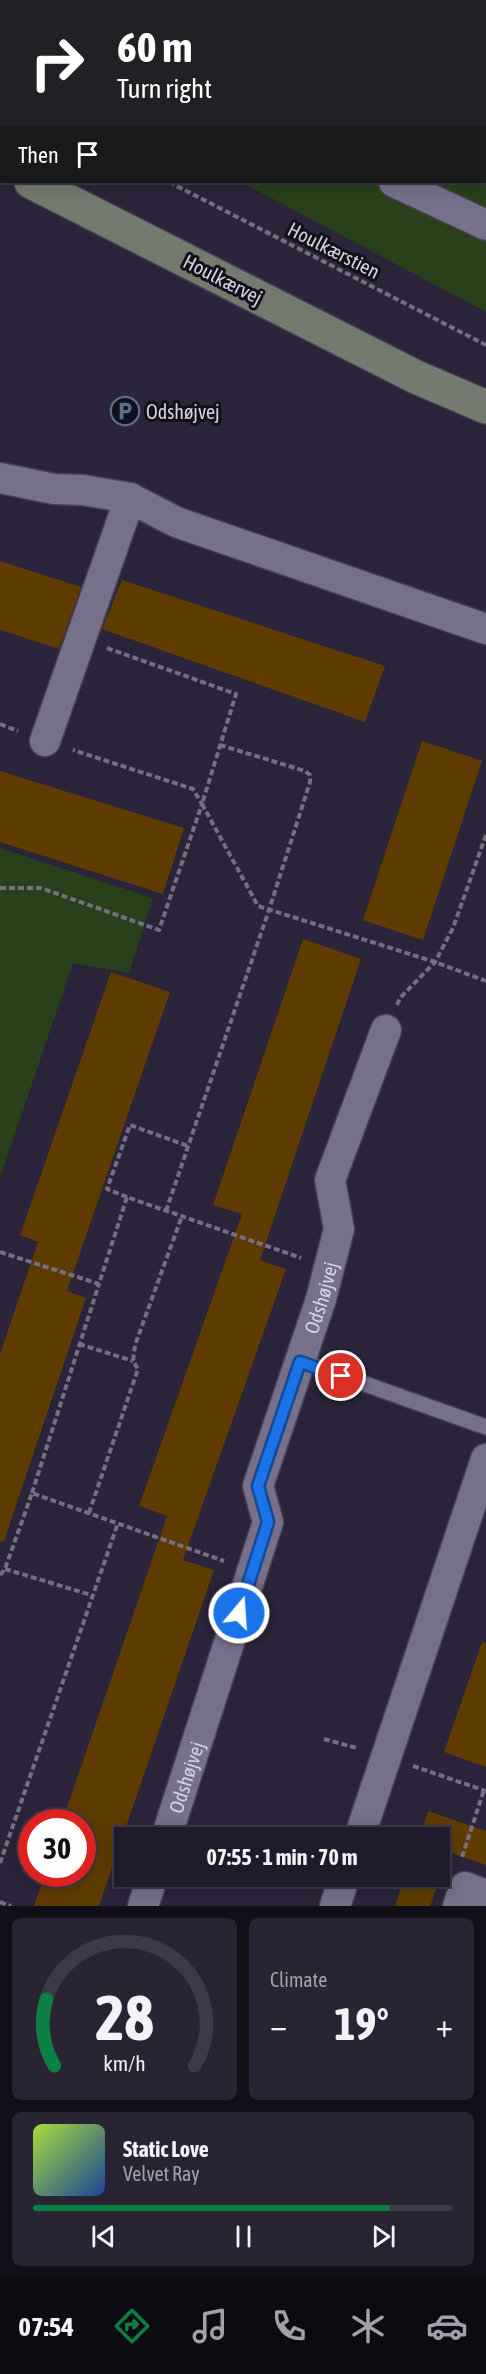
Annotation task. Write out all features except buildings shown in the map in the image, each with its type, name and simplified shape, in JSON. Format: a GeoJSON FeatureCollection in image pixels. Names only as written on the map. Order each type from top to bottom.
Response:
{"type":"FeatureCollection","features":[{"type":"Feature","properties":{"kind":"street","name":"Houlkærvej"},"geometry":{"type":"LineString","coordinates":[[33,183],[416,377],[486,407]]}},
{"type":"Feature","properties":{"kind":"street"},"geometry":{"type":"LineString","coordinates":[[405,187],[486,225]]}},
{"type":"Feature","properties":{"kind":"street","name":"Houlkærvej"},"geometry":{"type":"LineString","coordinates":[[416,377],[486,421]]}},
{"type":"Feature","properties":{"kind":"street"},"geometry":{"type":"LineString","coordinates":[[0,478],[54,489],[83,490],[130,498],[176,522],[486,629]]}},
{"type":"Feature","properties":{"kind":"street"},"geometry":{"type":"LineString","coordinates":[[45,741],[130,498]]}},
{"type":"Feature","properties":{"kind":"street","name":"Odshøjvej"},"geometry":{"type":"LineString","coordinates":[[170,1827],[268,1522],[258,1486],[300,1362],[339,1229],[330,1180],[386,1030]]}},
{"type":"Feature","properties":{"kind":"street"},"geometry":{"type":"LineString","coordinates":[[363,1827],[486,1459]]}},
{"type":"Feature","properties":{"kind":"street"},"geometry":{"type":"LineString","coordinates":[[143,1906],[149,1887]]}},
{"type":"Feature","properties":{"kind":"street"},"geometry":{"type":"LineString","coordinates":[[335,1906],[341,1887]]}},
{"type":"Feature","properties":{"kind":"lane"},"geometry":{"type":"LineString","coordinates":[[300,1362],[486,1427]]}},
{"type":"Feature","properties":{"kind":"path","name":"Houlkærstien"},"geometry":{"type":"LineString","coordinates":[[171,183],[486,345]]}},
{"type":"Feature","properties":{"kind":"path"},"geometry":{"type":"LineString","coordinates":[[0,888],[41,888],[159,930],[202,804],[236,694],[81,638]]}},
{"type":"Feature","properties":{"kind":"path"},"geometry":{"type":"LineString","coordinates":[[0,724],[192,789],[258,906],[435,962],[486,981]]}},
{"type":"Feature","properties":{"kind":"path"},"geometry":{"type":"LineString","coordinates":[[166,1210],[269,910],[310,775],[305,771],[220,745]]}},
{"type":"Feature","properties":{"kind":"path"},"geometry":{"type":"LineString","coordinates":[[386,1030],[400,998],[435,962],[453,928],[486,835]]}},
{"type":"Feature","properties":{"kind":"path"},"geometry":{"type":"LineString","coordinates":[[188,1146],[130,1125],[107,1189],[329,1268]]}},
{"type":"Feature","properties":{"kind":"path"},"geometry":{"type":"LineString","coordinates":[[0,1575],[5,1569],[32,1492],[127,1197]]}},
{"type":"Feature","properties":{"kind":"path"},"geometry":{"type":"LineString","coordinates":[[89,1513],[138,1369],[133,1361],[135,1345],[182,1216]]}},
{"type":"Feature","properties":{"kind":"path"},"geometry":{"type":"LineString","coordinates":[[0,1253],[99,1284]]}},
{"type":"Feature","properties":{"kind":"path"},"geometry":{"type":"LineString","coordinates":[[80,1344],[133,1361]]}},
{"type":"Feature","properties":{"kind":"path"},"geometry":{"type":"LineString","coordinates":[[32,1492],[253,1571]]}},
{"type":"Feature","properties":{"kind":"path"},"geometry":{"type":"LineString","coordinates":[[0,1863],[91,1595],[118,1523]]}},
{"type":"Feature","properties":{"kind":"path"},"geometry":{"type":"LineString","coordinates":[[5,1569],[91,1595]]}},
{"type":"Feature","properties":{"kind":"path"},"geometry":{"type":"LineString","coordinates":[[470,1896],[460,1862],[484,1790]]}},
{"type":"Feature","properties":{"kind":"path"},"geometry":{"type":"LineString","coordinates":[[0,1902],[11,1906]]}},
{"type":"Feature","properties":{"kind":"green space"},"geometry":{"type":"Polygon","coordinates":[[[243,183],[486,183],[486,312],[243,183]]]}},
{"type":"Feature","properties":{"kind":"green space"},"geometry":{"type":"Polygon","coordinates":[[[0,848],[153,898],[129,973],[73,963],[0,1178],[0,848]]]}},
{"type":"Feature","properties":{"kind":"place","name":"Odshøjvej"},"geometry":{"type":"Point","coordinates":[125,411]}},
{"type":"Feature","properties":{"kind":"route"},"geometry":{"type":"LineString","coordinates":[[239,1613],[268,1522],[258,1486],[300,1362],[341,1376]]}}]}
